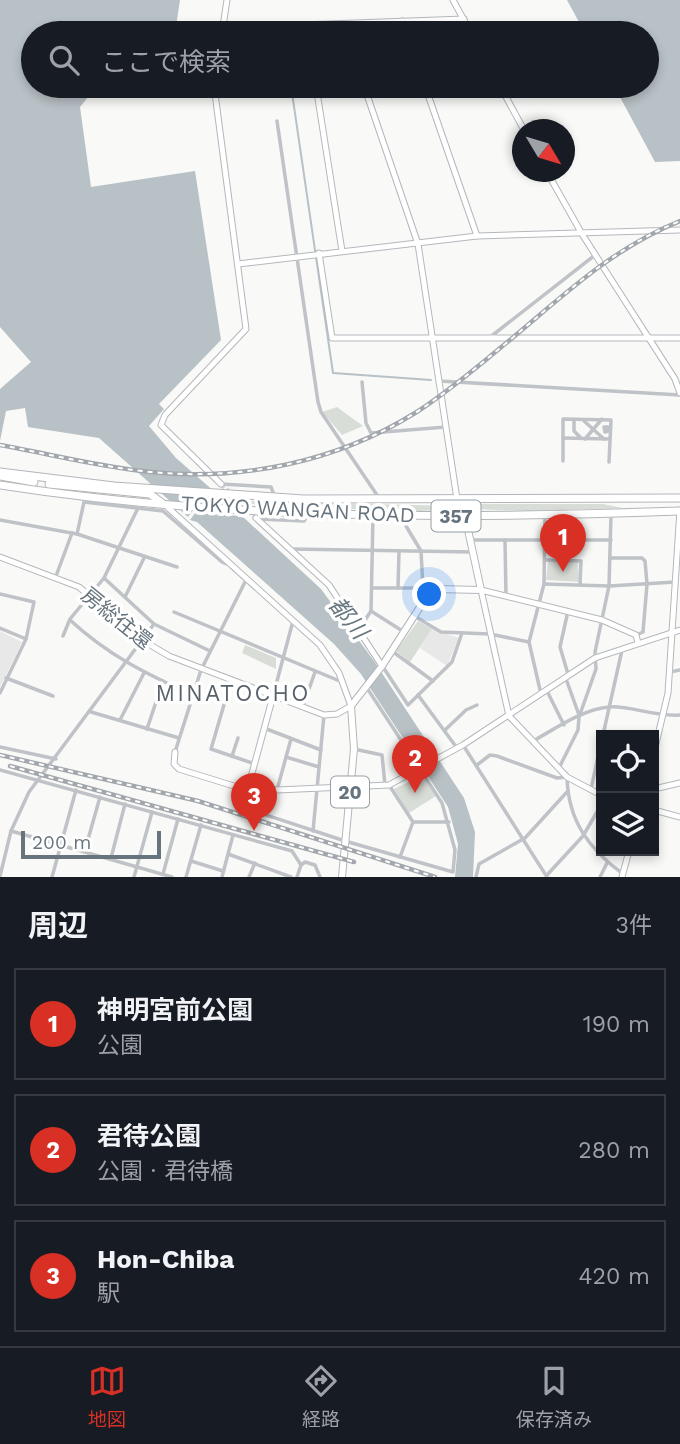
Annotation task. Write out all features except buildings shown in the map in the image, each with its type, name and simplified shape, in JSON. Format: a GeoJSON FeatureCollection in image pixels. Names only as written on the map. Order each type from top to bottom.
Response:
{"type":"FeatureCollection","features":[{"type":"Feature","properties":{"kind":"highway","name":"TOKYO WANGAN ROAD"},"geometry":{"type":"LineString","coordinates":[[0,474],[274,498],[680,498]]}},
{"type":"Feature","properties":{"kind":"highway"},"geometry":{"type":"LineString","coordinates":[[0,474],[150,495],[167,503]]}},
{"type":"Feature","properties":{"kind":"highway","name":"TOKYO WANGAN ROAD"},"geometry":{"type":"LineString","coordinates":[[0,485],[84,499],[373,514],[545,516],[680,511]]}},
{"type":"Feature","properties":{"kind":"main road"},"geometry":{"type":"LineString","coordinates":[[351,706],[393,651],[426,591],[481,590],[464,516],[457,499]]}},
{"type":"Feature","properties":{"kind":"main road","name":"20"},"geometry":{"type":"LineString","coordinates":[[342,877],[354,749],[351,706]]}},
{"type":"Feature","properties":{"kind":"street"},"geometry":{"type":"LineString","coordinates":[[223,21],[226,0]]}},
{"type":"Feature","properties":{"kind":"street"},"geometry":{"type":"LineString","coordinates":[[402,21],[464,19],[453,0]]}},
{"type":"Feature","properties":{"kind":"street"},"geometry":{"type":"LineString","coordinates":[[215,98],[246,329],[165,415],[161,425],[221,484],[271,486],[274,498]]}},
{"type":"Feature","properties":{"kind":"street"},"geometry":{"type":"LineString","coordinates":[[318,98],[342,251]]}},
{"type":"Feature","properties":{"kind":"street"},"geometry":{"type":"LineString","coordinates":[[368,98],[418,244],[457,499]]}},
{"type":"Feature","properties":{"kind":"street"},"geometry":{"type":"LineString","coordinates":[[429,98],[477,236]]}},
{"type":"Feature","properties":{"kind":"street"},"geometry":{"type":"LineString","coordinates":[[507,98],[518,119]]}},
{"type":"Feature","properties":{"kind":"street"},"geometry":{"type":"LineString","coordinates":[[277,121],[321,412],[354,457],[380,500]]}},
{"type":"Feature","properties":{"kind":"street"},"geometry":{"type":"LineString","coordinates":[[553,182],[680,394]]}},
{"type":"Feature","properties":{"kind":"street"},"geometry":{"type":"LineString","coordinates":[[238,264],[477,236],[680,230]]}},
{"type":"Feature","properties":{"kind":"street"},"geometry":{"type":"LineString","coordinates":[[317,253],[332,338],[680,338]]}},
{"type":"Feature","properties":{"kind":"street"},"geometry":{"type":"LineString","coordinates":[[489,338],[595,255]]}},
{"type":"Feature","properties":{"kind":"street"},"geometry":{"type":"LineString","coordinates":[[362,382],[366,423],[371,433],[446,427]]}},
{"type":"Feature","properties":{"kind":"street"},"geometry":{"type":"LineString","coordinates":[[439,382],[680,394]]}},
{"type":"Feature","properties":{"kind":"street"},"geometry":{"type":"LineString","coordinates":[[563,461],[563,419],[611,419],[607,439],[610,462]]}},
{"type":"Feature","properties":{"kind":"street"},"geometry":{"type":"LineString","coordinates":[[574,419],[574,431],[583,439]]}},
{"type":"Feature","properties":{"kind":"street"},"geometry":{"type":"LineString","coordinates":[[582,419],[600,429],[607,439]]}},
{"type":"Feature","properties":{"kind":"street"},"geometry":{"type":"LineString","coordinates":[[600,429],[602,419]]}},
{"type":"Feature","properties":{"kind":"street"},"geometry":{"type":"LineString","coordinates":[[583,439],[607,426],[616,429]]}},
{"type":"Feature","properties":{"kind":"street"},"geometry":{"type":"LineString","coordinates":[[563,439],[607,439]]}},
{"type":"Feature","properties":{"kind":"street"},"geometry":{"type":"LineString","coordinates":[[57,576],[75,533],[84,499],[163,511],[222,562],[234,567]]}},
{"type":"Feature","properties":{"kind":"street"},"geometry":{"type":"LineString","coordinates":[[167,503],[183,522],[328,654],[344,683],[351,706],[337,714],[324,715],[313,831]]}},
{"type":"Feature","properties":{"kind":"street"},"geometry":{"type":"LineString","coordinates":[[183,522],[183,511],[193,505]]}},
{"type":"Feature","properties":{"kind":"street"},"geometry":{"type":"LineString","coordinates":[[63,636],[70,620],[104,578],[138,508]]}},
{"type":"Feature","properties":{"kind":"street"},"geometry":{"type":"LineString","coordinates":[[256,518],[304,521],[310,511]]}},
{"type":"Feature","properties":{"kind":"street"},"geometry":{"type":"LineString","coordinates":[[659,730],[670,672],[680,511]]}},
{"type":"Feature","properties":{"kind":"street"},"geometry":{"type":"LineString","coordinates":[[558,769],[578,730],[579,717],[596,669],[595,658],[609,586],[611,513]]}},
{"type":"Feature","properties":{"kind":"street"},"geometry":{"type":"LineString","coordinates":[[359,629],[371,611],[373,514]]}},
{"type":"Feature","properties":{"kind":"street"},"geometry":{"type":"LineString","coordinates":[[372,588],[426,591],[421,551],[406,526],[406,515]]}},
{"type":"Feature","properties":{"kind":"street"},"geometry":{"type":"LineString","coordinates":[[545,516],[544,584],[529,642],[544,692],[564,725]]}},
{"type":"Feature","properties":{"kind":"street"},"geometry":{"type":"LineString","coordinates":[[256,518],[329,585],[408,705],[452,662],[462,633]]}},
{"type":"Feature","properties":{"kind":"street"},"geometry":{"type":"LineString","coordinates":[[0,520],[75,533],[177,567]]}},
{"type":"Feature","properties":{"kind":"street"},"geometry":{"type":"LineString","coordinates":[[470,540],[611,540]]}},
{"type":"Feature","properties":{"kind":"street"},"geometry":{"type":"LineString","coordinates":[[505,540],[506,596]]}},
{"type":"Feature","properties":{"kind":"street"},"geometry":{"type":"LineString","coordinates":[[290,549],[473,552]]}},
{"type":"Feature","properties":{"kind":"street"},"geometry":{"type":"LineString","coordinates":[[398,589],[399,551]]}},
{"type":"Feature","properties":{"kind":"street","name":"房総往還"},"geometry":{"type":"LineString","coordinates":[[0,557],[57,576],[90,594],[142,640],[201,670],[324,715]]}},
{"type":"Feature","properties":{"kind":"street"},"geometry":{"type":"LineString","coordinates":[[125,597],[144,558]]}},
{"type":"Feature","properties":{"kind":"street"},"geometry":{"type":"LineString","coordinates":[[596,793],[567,777],[509,716],[481,590],[602,620],[636,635],[643,632],[647,583],[645,561],[642,558],[610,558]]}},
{"type":"Feature","properties":{"kind":"street"},"geometry":{"type":"LineString","coordinates":[[545,560],[581,561],[580,585]]}},
{"type":"Feature","properties":{"kind":"street"},"geometry":{"type":"LineString","coordinates":[[104,578],[154,624],[210,651]]}},
{"type":"Feature","properties":{"kind":"street"},"geometry":{"type":"LineString","coordinates":[[247,579],[201,670],[175,752],[174,764],[179,769],[248,788],[277,790],[387,786],[443,757],[595,658],[680,630]]}},
{"type":"Feature","properties":{"kind":"street"},"geometry":{"type":"LineString","coordinates":[[544,584],[609,586],[676,582]]}},
{"type":"Feature","properties":{"kind":"street"},"geometry":{"type":"LineString","coordinates":[[0,594],[34,602],[26,639],[0,693]]}},
{"type":"Feature","properties":{"kind":"street"},"geometry":{"type":"LineString","coordinates":[[371,611],[404,632]]}},
{"type":"Feature","properties":{"kind":"street"},"geometry":{"type":"LineString","coordinates":[[568,611],[559,647],[579,717]]}},
{"type":"Feature","properties":{"kind":"street"},"geometry":{"type":"LineString","coordinates":[[174,612],[344,683]]}},
{"type":"Feature","properties":{"kind":"street"},"geometry":{"type":"LineString","coordinates":[[414,616],[441,632],[490,634],[529,642]]}},
{"type":"Feature","properties":{"kind":"street"},"geometry":{"type":"LineString","coordinates":[[70,620],[100,648],[144,673],[192,695]]}},
{"type":"Feature","properties":{"kind":"street"},"geometry":{"type":"LineString","coordinates":[[293,621],[245,807],[313,831],[453,872],[455,850],[442,803],[366,688]]}},
{"type":"Feature","properties":{"kind":"street"},"geometry":{"type":"LineString","coordinates":[[0,876],[11,831],[23,802],[154,624]]}},
{"type":"Feature","properties":{"kind":"street"},"geometry":{"type":"LineString","coordinates":[[0,628],[26,639]]}},
{"type":"Feature","properties":{"kind":"street"},"geometry":{"type":"LineString","coordinates":[[636,635],[638,643]]}},
{"type":"Feature","properties":{"kind":"street"},"geometry":{"type":"LineString","coordinates":[[604,730],[622,648]]}},
{"type":"Feature","properties":{"kind":"street"},"geometry":{"type":"LineString","coordinates":[[393,651],[433,681]]}},
{"type":"Feature","properties":{"kind":"street"},"geometry":{"type":"LineString","coordinates":[[670,672],[680,670]]}},
{"type":"Feature","properties":{"kind":"street"},"geometry":{"type":"LineString","coordinates":[[302,707],[315,672]]}},
{"type":"Feature","properties":{"kind":"street"},"geometry":{"type":"LineString","coordinates":[[120,720],[144,673]]}},
{"type":"Feature","properties":{"kind":"street"},"geometry":{"type":"LineString","coordinates":[[6,678],[53,696]]}},
{"type":"Feature","properties":{"kind":"street"},"geometry":{"type":"LineString","coordinates":[[147,730],[163,681]]}},
{"type":"Feature","properties":{"kind":"street"},"geometry":{"type":"LineString","coordinates":[[231,681],[211,749],[255,764]]}},
{"type":"Feature","properties":{"kind":"street"},"geometry":{"type":"LineString","coordinates":[[418,695],[477,765],[547,876],[583,836],[596,814]]}},
{"type":"Feature","properties":{"kind":"street"},"geometry":{"type":"LineString","coordinates":[[445,730],[466,710],[477,705]]}},
{"type":"Feature","properties":{"kind":"street"},"geometry":{"type":"LineString","coordinates":[[532,741],[579,717],[609,707],[662,716],[680,715]]}},
{"type":"Feature","properties":{"kind":"street"},"geometry":{"type":"LineString","coordinates":[[90,712],[180,738]]}},
{"type":"Feature","properties":{"kind":"street"},"geometry":{"type":"LineString","coordinates":[[264,728],[321,750]]}},
{"type":"Feature","properties":{"kind":"street"},"geometry":{"type":"LineString","coordinates":[[232,757],[238,738]]}},
{"type":"Feature","properties":{"kind":"street"},"geometry":{"type":"LineString","coordinates":[[277,790],[291,739]]}},
{"type":"Feature","properties":{"kind":"street"},"geometry":{"type":"LineString","coordinates":[[0,747],[56,759]]}},
{"type":"Feature","properties":{"kind":"street"},"geometry":{"type":"LineString","coordinates":[[354,749],[382,755],[387,786],[413,822]]}},
{"type":"Feature","properties":{"kind":"street"},"geometry":{"type":"LineString","coordinates":[[477,765],[490,755],[557,778],[567,777]]}},
{"type":"Feature","properties":{"kind":"street"},"geometry":{"type":"LineString","coordinates":[[286,757],[319,767]]}},
{"type":"Feature","properties":{"kind":"street"},"geometry":{"type":"LineString","coordinates":[[591,791],[596,767]]}},
{"type":"Feature","properties":{"kind":"street"},"geometry":{"type":"LineString","coordinates":[[0,770],[292,851],[301,865]]}},
{"type":"Feature","properties":{"kind":"street"},"geometry":{"type":"LineString","coordinates":[[567,777],[567,792],[583,836],[607,863],[623,875],[628,856]]}},
{"type":"Feature","properties":{"kind":"street"},"geometry":{"type":"LineString","coordinates":[[659,788],[680,783]]}},
{"type":"Feature","properties":{"kind":"street"},"geometry":{"type":"LineString","coordinates":[[52,877],[76,790]]}},
{"type":"Feature","properties":{"kind":"street"},"geometry":{"type":"LineString","coordinates":[[476,877],[479,864],[525,838],[567,792]]}},
{"type":"Feature","properties":{"kind":"street"},"geometry":{"type":"LineString","coordinates":[[85,850],[100,797]]}},
{"type":"Feature","properties":{"kind":"street"},"geometry":{"type":"LineString","coordinates":[[111,858],[125,804]]}},
{"type":"Feature","properties":{"kind":"street"},"geometry":{"type":"LineString","coordinates":[[134,877],[152,811]]}},
{"type":"Feature","properties":{"kind":"street"},"geometry":{"type":"LineString","coordinates":[[659,811],[680,817]]}},
{"type":"Feature","properties":{"kind":"street"},"geometry":{"type":"LineString","coordinates":[[163,874],[178,819]]}},
{"type":"Feature","properties":{"kind":"street"},"geometry":{"type":"LineString","coordinates":[[413,822],[449,822]]}},
{"type":"Feature","properties":{"kind":"street"},"geometry":{"type":"LineString","coordinates":[[400,857],[413,822]]}},
{"type":"Feature","properties":{"kind":"street"},"geometry":{"type":"LineString","coordinates":[[186,877],[201,825]]}},
{"type":"Feature","properties":{"kind":"street"},"geometry":{"type":"LineString","coordinates":[[11,831],[172,877]]}},
{"type":"Feature","properties":{"kind":"street"},"geometry":{"type":"LineString","coordinates":[[222,877],[233,835]]}},
{"type":"Feature","properties":{"kind":"street"},"geometry":{"type":"LineString","coordinates":[[228,854],[255,863],[277,875],[291,877]]}},
{"type":"Feature","properties":{"kind":"street"},"geometry":{"type":"LineString","coordinates":[[191,861],[223,871]]}},
{"type":"Feature","properties":{"kind":"street"},"geometry":{"type":"LineString","coordinates":[[297,877],[301,865],[305,862],[315,864],[320,877]]}},
{"type":"Feature","properties":{"kind":"street"},"geometry":{"type":"LineString","coordinates":[[249,877],[255,863]]}},
{"type":"Feature","properties":{"kind":"street"},"geometry":{"type":"LineString","coordinates":[[600,877],[607,863]]}},
{"type":"Feature","properties":{"kind":"shaded area"},"geometry":{"type":"Polygon","coordinates":[[[0,0],[180,0],[177,21],[21,21],[21,98],[87,98],[80,107],[91,187],[195,171],[221,340],[159,404],[164,409],[149,426],[176,458],[240,514],[193,510],[188,517],[99,438],[28,427],[25,408],[6,411],[0,441],[0,389],[31,362],[0,327],[0,0]]]}},
{"type":"Feature","properties":{"kind":"shaded area"},"geometry":{"type":"Polygon","coordinates":[[[567,0],[680,0],[680,161],[655,162],[620,98],[659,98],[659,21],[578,21],[567,0]]]}},
{"type":"Feature","properties":{"kind":"shaded area"},"geometry":{"type":"Polygon","coordinates":[[[337,407],[363,426],[342,435],[322,412],[337,407]]]}},
{"type":"Feature","properties":{"kind":"shaded area"},"geometry":{"type":"Polygon","coordinates":[[[246,501],[455,508],[412,512],[250,504],[246,501]]]}},
{"type":"Feature","properties":{"kind":"shaded area"},"geometry":{"type":"Polygon","coordinates":[[[471,504],[603,504],[623,508],[527,511],[471,509],[471,504]]]}},
{"type":"Feature","properties":{"kind":"shaded area"},"geometry":{"type":"Polygon","coordinates":[[[195,513],[242,516],[321,589],[374,661],[464,798],[475,832],[473,877],[455,877],[458,844],[448,807],[361,674],[334,644],[197,522],[190,520],[195,513]]]}},
{"type":"Feature","properties":{"kind":"shaded area"},"geometry":{"type":"Polygon","coordinates":[[[548,561],[578,562],[579,582],[546,580],[548,561]]]}},
{"type":"Feature","properties":{"kind":"shaded area"},"geometry":{"type":"Polygon","coordinates":[[[418,621],[432,629],[410,662],[396,651],[418,621]]]}},
{"type":"Feature","properties":{"kind":"shaded area"},"geometry":{"type":"Polygon","coordinates":[[[432,629],[459,638],[447,666],[420,648],[432,629]]]}},
{"type":"Feature","properties":{"kind":"shaded area"},"geometry":{"type":"Polygon","coordinates":[[[0,631],[22,642],[0,687],[0,631]]]}},
{"type":"Feature","properties":{"kind":"shaded area"},"geometry":{"type":"Polygon","coordinates":[[[245,645],[276,658],[276,669],[242,653],[245,645]]]}},
{"type":"Feature","properties":{"kind":"shaded area"},"geometry":{"type":"Polygon","coordinates":[[[422,776],[436,796],[409,813],[394,789],[422,776]]]}},
{"type":"Feature","properties":{"kind":"waterway"},"geometry":{"type":"LineString","coordinates":[[293,98],[333,373],[431,380]]}},
{"type":"Feature","properties":{"kind":"tunnel"},"geometry":{"type":"LineString","coordinates":[[221,484],[256,518]]}},
{"type":"Feature","properties":{"kind":"railway"},"geometry":{"type":"LineString","coordinates":[[0,445],[113,467],[186,474],[254,470],[321,456],[385,430],[415,413],[458,382],[607,262],[630,246],[680,221]]}},
{"type":"Feature","properties":{"kind":"railway"},"geometry":{"type":"LineString","coordinates":[[0,755],[198,801],[435,877]]}},
{"type":"Feature","properties":{"kind":"railway"},"geometry":{"type":"LineString","coordinates":[[10,766],[354,862]]}},
{"type":"Feature","properties":{"kind":"place","name":"神明宮前公園"},"geometry":{"type":"Point","coordinates":[563,572]}},
{"type":"Feature","properties":{"kind":"place","name":"君待公園"},"geometry":{"type":"Point","coordinates":[415,793]}},
{"type":"Feature","properties":{"kind":"place","name":"Hon-Chiba"},"geometry":{"type":"Point","coordinates":[254,831]}},
{"type":"Feature","properties":{"kind":"district","name":"MINATOCHO"},"geometry":{"type":"Point","coordinates":[233,693]}},
{"type":"Feature","properties":{"kind":"water label","name":"都川"},"geometry":{"type":"Point","coordinates":[348,618]}}]}
